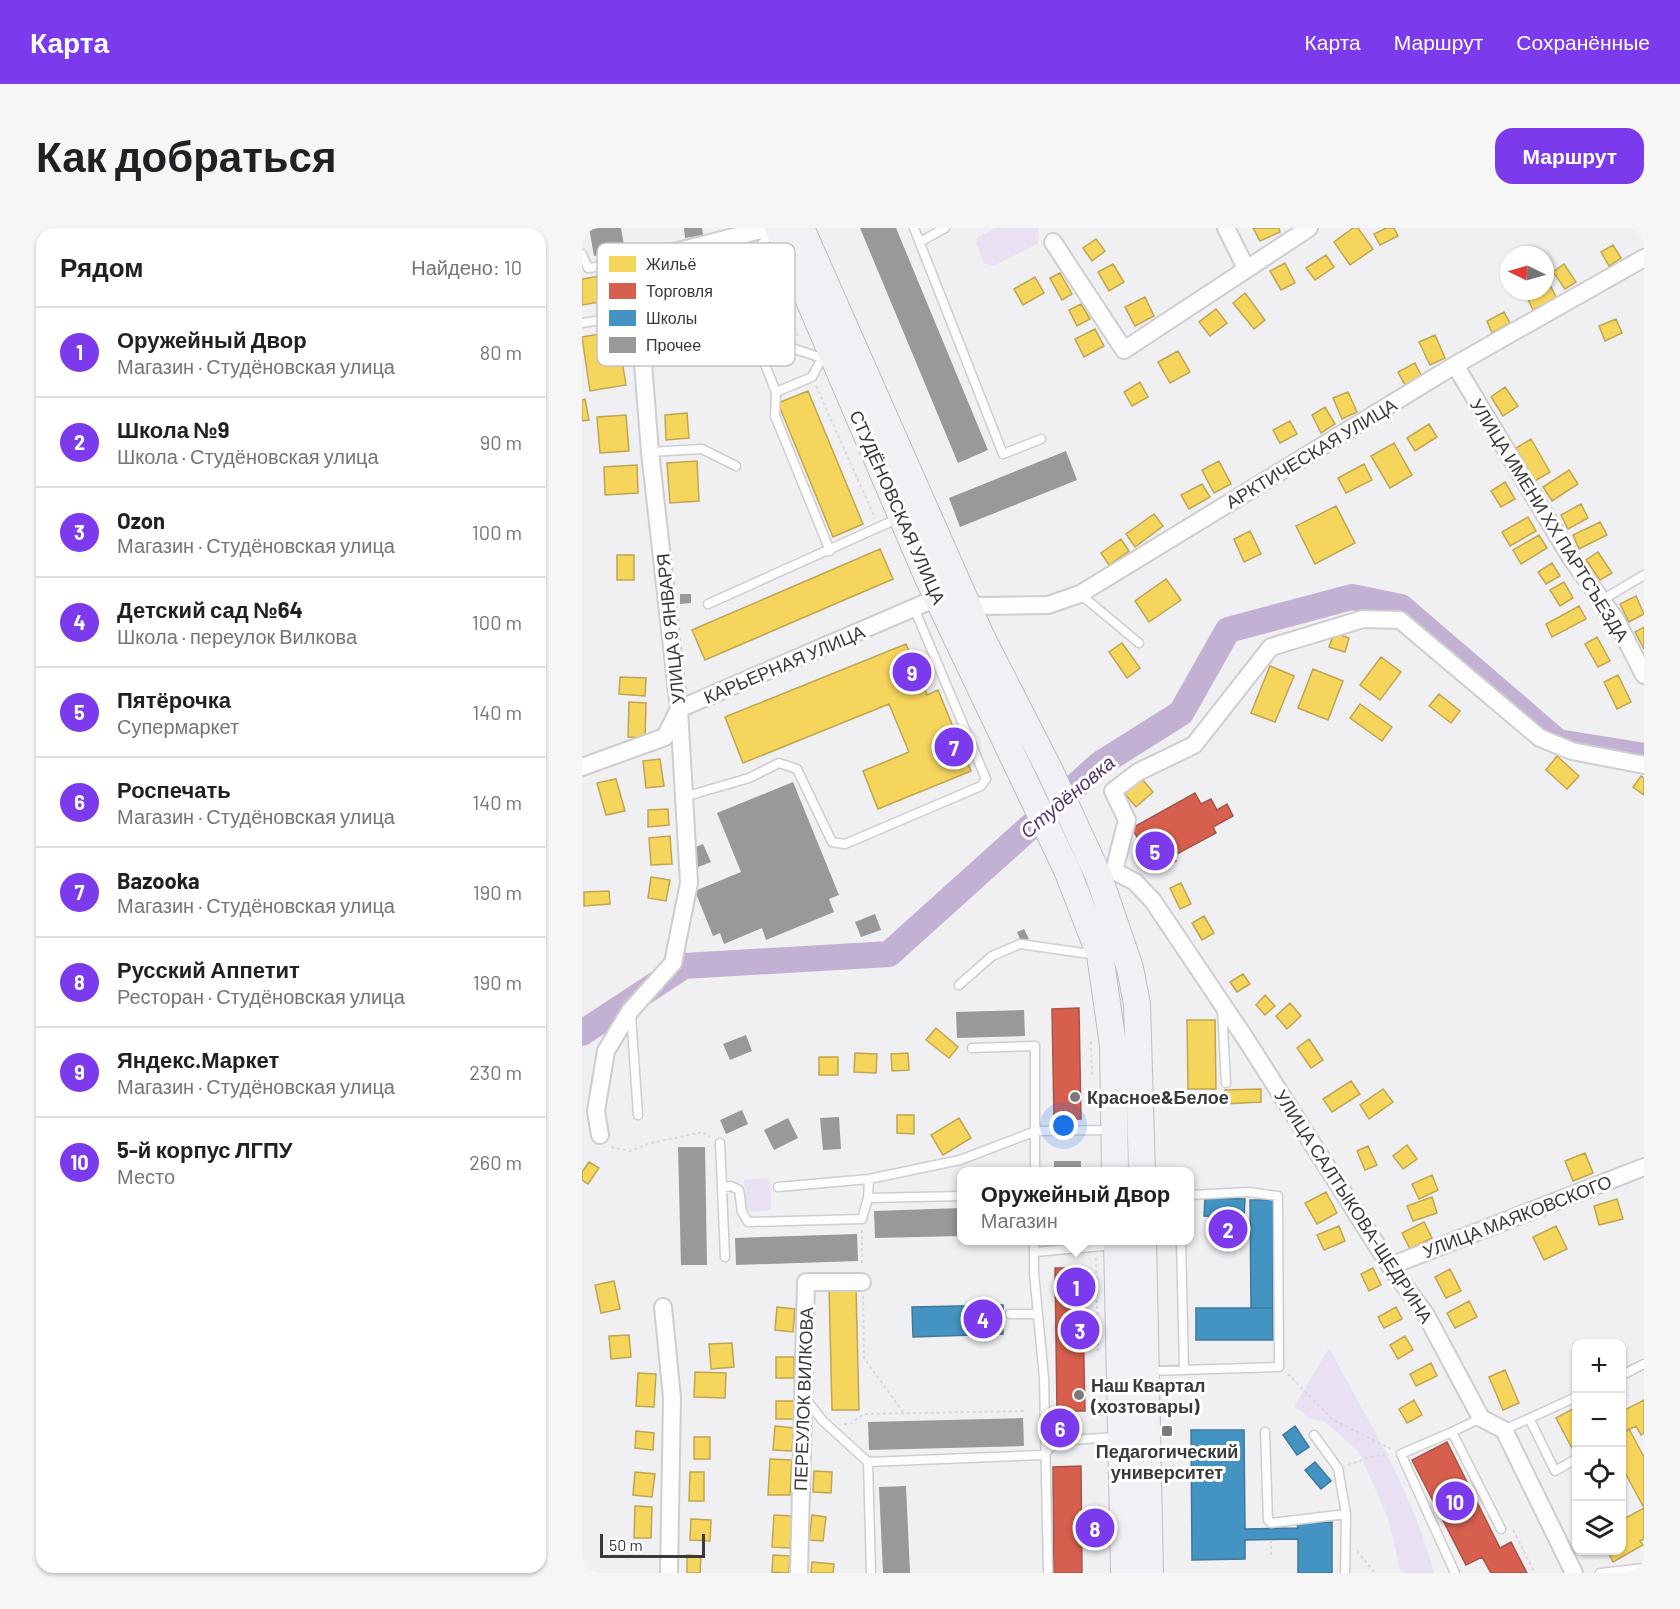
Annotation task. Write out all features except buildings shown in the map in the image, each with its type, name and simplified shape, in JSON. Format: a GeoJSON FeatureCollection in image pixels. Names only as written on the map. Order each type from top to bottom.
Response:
{"type":"FeatureCollection","features":[{"type":"Feature","properties":{"kind":"main road","name":"СТУДЁНОВСКАЯ УЛИЦА"},"geometry":{"type":"LineString","coordinates":[[801,228],[967,603],[971,642]]}},
{"type":"Feature","properties":{"kind":"main road","name":"СТУДЁНОВСКАЯ УЛИЦА"},"geometry":{"type":"LineString","coordinates":[[795,286],[933,588],[971,642],[1038,776]]}},
{"type":"Feature","properties":{"kind":"main road"},"geometry":{"type":"LineString","coordinates":[[933,588],[945,583],[951,567]]}},
{"type":"Feature","properties":{"kind":"main road"},"geometry":{"type":"LineString","coordinates":[[1038,776],[1101,869],[1130,968],[1137,1004],[1142,1167]]}},
{"type":"Feature","properties":{"kind":"main road"},"geometry":{"type":"LineString","coordinates":[[1038,776],[1067,870],[1100,955],[1113,1045],[1116,1167]]}},
{"type":"Feature","properties":{"kind":"main road"},"geometry":{"type":"LineString","coordinates":[[1117,1245],[1124,1573]]}},
{"type":"Feature","properties":{"kind":"main road"},"geometry":{"type":"LineString","coordinates":[[1143,1245],[1149,1573]]}},
{"type":"Feature","properties":{"kind":"street"},"geometry":{"type":"LineString","coordinates":[[1226,228],[1246,268]]}},
{"type":"Feature","properties":{"kind":"street"},"geometry":{"type":"LineString","coordinates":[[1053,242],[1124,350],[1309,228]]}},
{"type":"Feature","properties":{"kind":"street"},"geometry":{"type":"LineString","coordinates":[[721,243],[771,232]]}},
{"type":"Feature","properties":{"kind":"street","name":"АРКТИЧЕСКАЯ УЛИЦА"},"geometry":{"type":"LineString","coordinates":[[967,603],[981,606],[1048,605],[1080,594],[1455,365],[1644,258]]}},
{"type":"Feature","properties":{"kind":"street","name":"УЛИЦА ИМЕНИ ХХ ПАРТСЪЕЗДА"},"geometry":{"type":"LineString","coordinates":[[1455,365],[1571,558],[1616,620],[1644,675]]}},
{"type":"Feature","properties":{"kind":"street","name":"УЛИЦА 9 ЯНВАРЯ"},"geometry":{"type":"LineString","coordinates":[[600,1135],[596,1111],[606,1051],[630,1011],[673,963],[689,883],[679,710],[650,452],[643,366]]}},
{"type":"Feature","properties":{"kind":"street","name":"КАРЬЕРНАЯ УЛИЦА"},"geometry":{"type":"LineString","coordinates":[[679,710],[914,608],[933,588],[967,603]]}},
{"type":"Feature","properties":{"kind":"street"},"geometry":{"type":"LineString","coordinates":[[1101,869],[1127,820],[1113,791],[1138,772],[1194,745],[1271,647],[1363,619],[1400,620],[1540,738],[1572,751],[1644,765]]}},
{"type":"Feature","properties":{"kind":"street"},"geometry":{"type":"LineString","coordinates":[[582,767],[665,737],[679,710]]}},
{"type":"Feature","properties":{"kind":"street","name":"УЛИЦА САЛТЫКОВА-ЩЕДРИНА"},"geometry":{"type":"LineString","coordinates":[[1101,869],[1136,882],[1153,901],[1222,1003],[1390,1266],[1426,1315],[1481,1418]]}},
{"type":"Feature","properties":{"kind":"street","name":"УЛИЦА МАЯКОВСКОГО"},"geometry":{"type":"LineString","coordinates":[[1390,1266],[1644,1167]]}},
{"type":"Feature","properties":{"kind":"street","name":"ПЕРЕУЛОК ВИЛКОВА"},"geometry":{"type":"LineString","coordinates":[[798,1573],[806,1282],[862,1282]]}},
{"type":"Feature","properties":{"kind":"street"},"geometry":{"type":"LineString","coordinates":[[663,1306],[672,1398],[669,1573]]}},
{"type":"Feature","properties":{"kind":"street"},"geometry":{"type":"LineString","coordinates":[[1481,1418],[1504,1430],[1574,1573]]}},
{"type":"Feature","properties":{"kind":"lane"},"geometry":{"type":"LineString","coordinates":[[914,228],[1003,454],[1041,439]]}},
{"type":"Feature","properties":{"kind":"lane"},"geometry":{"type":"LineString","coordinates":[[920,242],[945,228]]}},
{"type":"Feature","properties":{"kind":"lane"},"geometry":{"type":"LineString","coordinates":[[582,254],[588,268],[597,267]]}},
{"type":"Feature","properties":{"kind":"lane"},"geometry":{"type":"LineString","coordinates":[[582,323],[597,321]]}},
{"type":"Feature","properties":{"kind":"lane"},"geometry":{"type":"LineString","coordinates":[[776,392],[812,377],[826,356],[795,349]]}},
{"type":"Feature","properties":{"kind":"lane"},"geometry":{"type":"LineString","coordinates":[[766,366],[776,392],[775,416],[830,551]]}},
{"type":"Feature","properties":{"kind":"lane"},"geometry":{"type":"LineString","coordinates":[[650,452],[702,449],[736,466]]}},
{"type":"Feature","properties":{"kind":"lane"},"geometry":{"type":"LineString","coordinates":[[708,604],[902,517]]}},
{"type":"Feature","properties":{"kind":"lane"},"geometry":{"type":"LineString","coordinates":[[1602,600],[1644,574]]}},
{"type":"Feature","properties":{"kind":"lane"},"geometry":{"type":"LineString","coordinates":[[1080,594],[1139,644]]}},
{"type":"Feature","properties":{"kind":"lane"},"geometry":{"type":"LineString","coordinates":[[684,797],[749,778],[779,763],[797,769],[832,842],[845,844],[981,786],[986,779],[914,608]]}},
{"type":"Feature","properties":{"kind":"lane"},"geometry":{"type":"LineString","coordinates":[[959,985],[992,956],[1020,944],[1100,955]]}},
{"type":"Feature","properties":{"kind":"lane"},"geometry":{"type":"LineString","coordinates":[[1222,1003],[1226,1083]]}},
{"type":"Feature","properties":{"kind":"lane"},"geometry":{"type":"LineString","coordinates":[[630,1011],[638,1116]]}},
{"type":"Feature","properties":{"kind":"lane"},"geometry":{"type":"LineString","coordinates":[[972,1048],[1035,1046],[1035,1167]]}},
{"type":"Feature","properties":{"kind":"lane"},"geometry":{"type":"LineString","coordinates":[[778,1187],[869,1179],[960,1160],[1036,1131],[1115,1131]]}},
{"type":"Feature","properties":{"kind":"lane"},"geometry":{"type":"LineString","coordinates":[[720,1143],[725,1257]]}},
{"type":"Feature","properties":{"kind":"lane"},"geometry":{"type":"LineString","coordinates":[[722,1188],[731,1186],[739,1190],[742,1212],[748,1222],[862,1219],[868,1198],[869,1179]]}},
{"type":"Feature","properties":{"kind":"lane"},"geometry":{"type":"LineString","coordinates":[[1146,1372],[1279,1366],[1278,1196],[1248,1192],[1194,1195]]}},
{"type":"Feature","properties":{"kind":"lane"},"geometry":{"type":"LineString","coordinates":[[868,1198],[957,1196]]}},
{"type":"Feature","properties":{"kind":"lane"},"geometry":{"type":"LineString","coordinates":[[1034,1245],[1044,1378],[1048,1573]]}},
{"type":"Feature","properties":{"kind":"lane"},"geometry":{"type":"LineString","coordinates":[[1034,1252],[1099,1245]]}},
{"type":"Feature","properties":{"kind":"lane"},"geometry":{"type":"LineString","coordinates":[[1181,1245],[1184,1369]]}},
{"type":"Feature","properties":{"kind":"lane"},"geometry":{"type":"LineString","coordinates":[[1010,1314],[1038,1314]]}},
{"type":"Feature","properties":{"kind":"lane"},"geometry":{"type":"LineString","coordinates":[[1626,1373],[1644,1364]]}},
{"type":"Feature","properties":{"kind":"lane"},"geometry":{"type":"LineString","coordinates":[[802,1394],[828,1425],[868,1462],[1044,1455],[1056,1441],[1121,1437]]}},
{"type":"Feature","properties":{"kind":"lane"},"geometry":{"type":"LineString","coordinates":[[1504,1430],[1572,1399]]}},
{"type":"Feature","properties":{"kind":"lane"},"geometry":{"type":"LineString","coordinates":[[1455,1573],[1401,1454],[1481,1418]]}},
{"type":"Feature","properties":{"kind":"lane"},"geometry":{"type":"LineString","coordinates":[[1530,1420],[1555,1471],[1572,1461]]}},
{"type":"Feature","properties":{"kind":"lane"},"geometry":{"type":"LineString","coordinates":[[1265,1432],[1268,1520],[1271,1523],[1346,1514]]}},
{"type":"Feature","properties":{"kind":"lane"},"geometry":{"type":"LineString","coordinates":[[1452,1432],[1501,1528]]}},
{"type":"Feature","properties":{"kind":"lane"},"geometry":{"type":"LineString","coordinates":[[1314,1435],[1338,1468],[1346,1514],[1346,1573]]}},
{"type":"Feature","properties":{"kind":"lane"},"geometry":{"type":"LineString","coordinates":[[868,1462],[871,1573]]}},
{"type":"Feature","properties":{"kind":"lane"},"geometry":{"type":"LineString","coordinates":[[1600,1573],[1644,1568]]}},
{"type":"Feature","properties":{"kind":"path"},"geometry":{"type":"LineString","coordinates":[[795,319],[804,352]]}},
{"type":"Feature","properties":{"kind":"path"},"geometry":{"type":"LineString","coordinates":[[1091,1038],[1093,1084]]}},
{"type":"Feature","properties":{"kind":"path"},"geometry":{"type":"LineString","coordinates":[[600,1135],[613,1149],[630,1151],[651,1143],[702,1132],[720,1143]]}},
{"type":"Feature","properties":{"kind":"path"},"geometry":{"type":"LineString","coordinates":[[862,1219],[864,1358],[903,1412]]}},
{"type":"Feature","properties":{"kind":"path"},"geometry":{"type":"LineString","coordinates":[[1279,1366],[1333,1420],[1401,1454]]}},
{"type":"Feature","properties":{"kind":"path"},"geometry":{"type":"LineString","coordinates":[[828,1425],[850,1424],[864,1414],[1025,1411]]}},
{"type":"Feature","properties":{"kind":"path"},"geometry":{"type":"LineString","coordinates":[[1338,1468],[1374,1456],[1401,1454]]}},
{"type":"Feature","properties":{"kind":"path"},"geometry":{"type":"LineString","coordinates":[[1501,1528],[1513,1530],[1534,1573]]}},
{"type":"Feature","properties":{"kind":"path"},"geometry":{"type":"LineString","coordinates":[[1346,1537],[1375,1573]]}},
{"type":"Feature","properties":{"kind":"path"},"geometry":{"type":"LineString","coordinates":[[1271,1539],[1271,1556]]}},
{"type":"Feature","properties":{"kind":"shaded area"},"geometry":{"type":"Polygon","coordinates":[[[995,228],[1038,228],[1039,243],[993,266],[984,263],[976,243],[978,237],[995,228]]]}},
{"type":"Feature","properties":{"kind":"shaded area"},"geometry":{"type":"Polygon","coordinates":[[[770,1178],[771,1210],[749,1212],[745,1205],[744,1180],[770,1178]]]}},
{"type":"Feature","properties":{"kind":"shaded area"},"geometry":{"type":"Polygon","coordinates":[[[1329,1348],[1402,1486],[1425,1543],[1434,1573],[1401,1573],[1388,1518],[1359,1452],[1324,1421],[1311,1419],[1294,1407],[1329,1348]]]}},
{"type":"Feature","properties":{"kind":"waterway","name":"Студёновка"},"geometry":{"type":"LineString","coordinates":[[582,1033],[684,966],[889,954],[1100,764],[1181,713],[1228,630],[1352,597],[1401,607],[1558,742],[1644,756]]}},
{"type":"Feature","properties":{"kind":"place","name":"Яндекс.Маркет"},"geometry":{"type":"Point","coordinates":[912,672]}},
{"type":"Feature","properties":{"kind":"place","name":"Bazooka"},"geometry":{"type":"Point","coordinates":[954,747]}},
{"type":"Feature","properties":{"kind":"place","name":"Пятёрочка"},"geometry":{"type":"Point","coordinates":[1155,851]}},
{"type":"Feature","properties":{"kind":"place","name":"Красное&Белое"},"geometry":{"type":"Point","coordinates":[1075,1097]}},
{"type":"Feature","properties":{"kind":"place","name":"Школа №9"},"geometry":{"type":"Point","coordinates":[1228,1229]}},
{"type":"Feature","properties":{"kind":"place","name":"Оружейный Двор"},"geometry":{"type":"Point","coordinates":[1076,1287]}},
{"type":"Feature","properties":{"kind":"place","name":"Детский сад №64"},"geometry":{"type":"Point","coordinates":[983,1319]}},
{"type":"Feature","properties":{"kind":"place","name":"Ozon"},"geometry":{"type":"Point","coordinates":[1080,1330]}},
{"type":"Feature","properties":{"kind":"place","name":"Наш Квартал (хозтовары)"},"geometry":{"type":"Point","coordinates":[1079,1395]}},
{"type":"Feature","properties":{"kind":"place","name":"Роспечать"},"geometry":{"type":"Point","coordinates":[1060,1428]}},
{"type":"Feature","properties":{"kind":"place","name":"Педагогический университет"},"geometry":{"type":"Point","coordinates":[1167,1431]}},
{"type":"Feature","properties":{"kind":"place","name":"5-й корпус ЛГПУ"},"geometry":{"type":"Point","coordinates":[1455,1501]}},
{"type":"Feature","properties":{"kind":"place","name":"Русский Аппетит"},"geometry":{"type":"Point","coordinates":[1095,1528]}}]}
